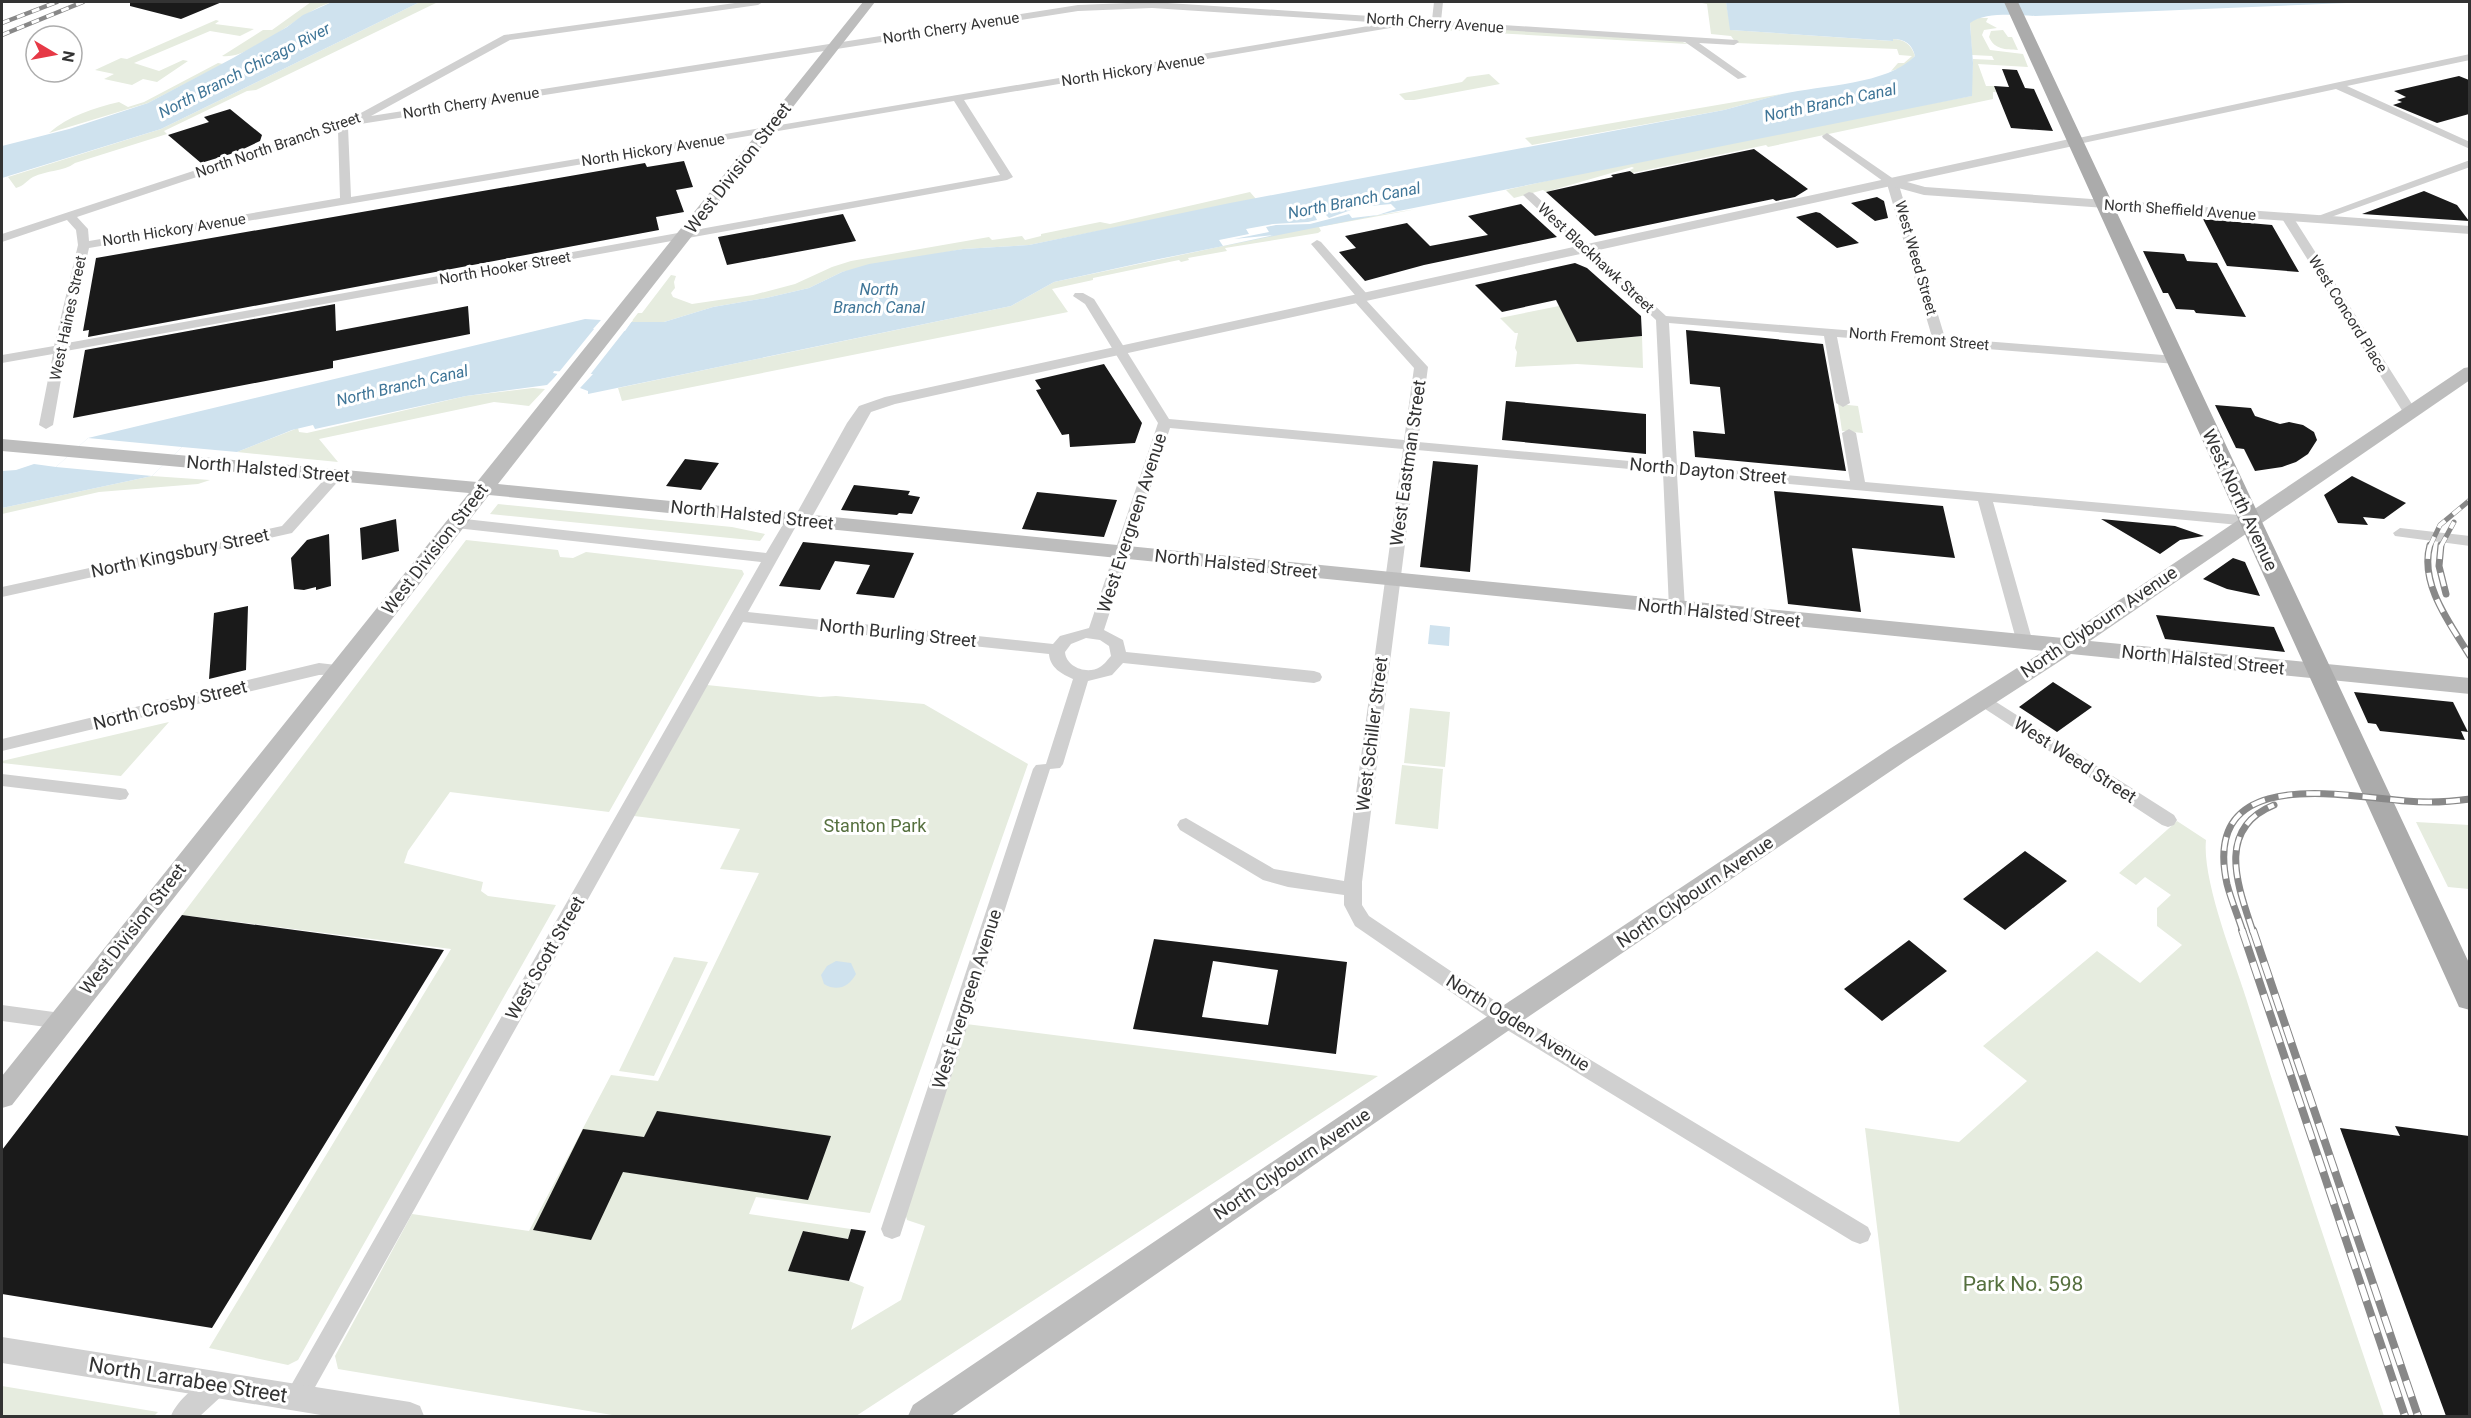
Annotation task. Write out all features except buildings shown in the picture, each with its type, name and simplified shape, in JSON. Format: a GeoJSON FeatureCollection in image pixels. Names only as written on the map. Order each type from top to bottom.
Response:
{"type":"FeatureCollection","features":[{"type":"Feature","properties":{"kind":"main road","name":"West Division Street"},"geometry":{"type":"LineString","coordinates":[[2,1096],[869,2]]}},
{"type":"Feature","properties":{"kind":"main road","name":"West North Avenue"},"geometry":{"type":"LineString","coordinates":[[2011,2],[2469,998]]}},
{"type":"Feature","properties":{"kind":"main road","name":"North Clybourn Avenue"},"geometry":{"type":"LineString","coordinates":[[924,1416],[1506,1018],[1982,699],[2064,647],[2469,372]]}},
{"type":"Feature","properties":{"kind":"main road","name":"North Halsted Street"},"geometry":{"type":"LineString","coordinates":[[2,445],[483,488],[2469,686]]}},
{"type":"Feature","properties":{"kind":"street","name":"North North Branch Street"},"geometry":{"type":"LineString","coordinates":[[2,238],[348,124],[507,37],[758,2]]}},
{"type":"Feature","properties":{"kind":"street"},"geometry":{"type":"LineString","coordinates":[[1436,23],[1439,2]]}},
{"type":"Feature","properties":{"kind":"street","name":"North Cherry Avenue"},"geometry":{"type":"LineString","coordinates":[[348,124],[1103,4],[1152,5],[1734,42]]}},
{"type":"Feature","properties":{"kind":"street","name":"North Hickory Avenue"},"geometry":{"type":"LineString","coordinates":[[84,245],[1370,30],[1390,26],[1399,21]]}},
{"type":"Feature","properties":{"kind":"street"},"geometry":{"type":"LineString","coordinates":[[1688,39],[1742,77]]}},
{"type":"Feature","properties":{"kind":"street"},"geometry":{"type":"LineString","coordinates":[[1119,351],[2469,57]]}},
{"type":"Feature","properties":{"kind":"street"},"geometry":{"type":"LineString","coordinates":[[2338,86],[2469,146]]}},
{"type":"Feature","properties":{"kind":"street","name":"North Hooker Street"},"geometry":{"type":"LineString","coordinates":[[2,359],[1007,177],[958,99]]}},
{"type":"Feature","properties":{"kind":"street"},"geometry":{"type":"LineString","coordinates":[[346,201],[348,124]]}},
{"type":"Feature","properties":{"kind":"street","name":"West Weed Street"},"geometry":{"type":"LineString","coordinates":[[1827,136],[1892,182],[1940,341]]}},
{"type":"Feature","properties":{"kind":"street"},"geometry":{"type":"LineString","coordinates":[[2316,219],[2469,163]]}},
{"type":"Feature","properties":{"kind":"street","name":"North Sheffield Avenue"},"geometry":{"type":"LineString","coordinates":[[1892,182],[1924,191],[2469,230]]}},
{"type":"Feature","properties":{"kind":"street","name":"West Blackhawk Street"},"geometry":{"type":"LineString","coordinates":[[1529,195],[1662,319],[1677,608]]}},
{"type":"Feature","properties":{"kind":"street","name":"West Haines Street"},"geometry":{"type":"LineString","coordinates":[[46,424],[60,348],[84,245],[82,229],[70,216]]}},
{"type":"Feature","properties":{"kind":"street","name":"West Concord Place"},"geometry":{"type":"LineString","coordinates":[[2287,217],[2410,411]]}},
{"type":"Feature","properties":{"kind":"street","name":"West Eastman Street"},"geometry":{"type":"LineString","coordinates":[[1317,244],[1360,298],[1421,367],[1392,580]]}},
{"type":"Feature","properties":{"kind":"street","name":"West Evergreen Avenue"},"geometry":{"type":"LineString","coordinates":[[1079,296],[1090,302],[1165,423],[1095,633]]}},
{"type":"Feature","properties":{"kind":"street","name":"North Fremont Street"},"geometry":{"type":"LineString","coordinates":[[1662,319],[2176,360]]}},
{"type":"Feature","properties":{"kind":"street"},"geometry":{"type":"LineString","coordinates":[[1830,332],[1843,403]]}},
{"type":"Feature","properties":{"kind":"street","name":"West Scott Street"},"geometry":{"type":"LineString","coordinates":[[297,1397],[771,558],[865,410],[891,400],[1119,351]]}},
{"type":"Feature","properties":{"kind":"street","name":"North Dayton Street"},"geometry":{"type":"LineString","coordinates":[[1165,423],[2250,521]]}},
{"type":"Feature","properties":{"kind":"street"},"geometry":{"type":"LineString","coordinates":[[1849,433],[1858,485]]}},
{"type":"Feature","properties":{"kind":"street","name":"North Kingsbury Street"},"geometry":{"type":"LineString","coordinates":[[2,592],[286,530],[336,475]]}},
{"type":"Feature","properties":{"kind":"street"},"geometry":{"type":"LineString","coordinates":[[1984,496],[2025,643]]}},
{"type":"Feature","properties":{"kind":"street"},"geometry":{"type":"LineString","coordinates":[[456,523],[771,558]]}},
{"type":"Feature","properties":{"kind":"street"},"geometry":{"type":"LineString","coordinates":[[2400,533],[2469,541]]}},
{"type":"Feature","properties":{"kind":"street","name":"West Schiller Street"},"geometry":{"type":"LineString","coordinates":[[1352,889],[1392,580]]}},
{"type":"Feature","properties":{"kind":"street","name":"North Burling Street"},"geometry":{"type":"LineString","coordinates":[[738,616],[1058,650]]}},
{"type":"Feature","properties":{"kind":"street"},"geometry":{"type":"LineString","coordinates":[[1095,633],[1104,635],[1117,644],[1119,657],[1108,670],[1098,674],[1082,675],[1062,668],[1056,656],[1068,638],[1095,633]]}},
{"type":"Feature","properties":{"kind":"street"},"geometry":{"type":"LineString","coordinates":[[1119,657],[1314,677]]}},
{"type":"Feature","properties":{"kind":"street","name":"North Crosby Street"},"geometry":{"type":"LineString","coordinates":[[2,745],[319,669],[339,670]]}},
{"type":"Feature","properties":{"kind":"street","name":"West Evergreen Avenue"},"geometry":{"type":"LineString","coordinates":[[892,1229],[1048,766],[1082,675]]}},
{"type":"Feature","properties":{"kind":"street","name":"West Weed Street"},"geometry":{"type":"LineString","coordinates":[[1982,699],[2168,820]]}},
{"type":"Feature","properties":{"kind":"street"},"geometry":{"type":"LineString","coordinates":[[2,780],[120,794]]}},
{"type":"Feature","properties":{"kind":"street"},"geometry":{"type":"LineString","coordinates":[[1186,825],[1269,875],[1352,889]]}},
{"type":"Feature","properties":{"kind":"street","name":"North Ogden Avenue"},"geometry":{"type":"LineString","coordinates":[[1352,889],[1353,905],[1362,921],[1506,1018],[1860,1234]]}},
{"type":"Feature","properties":{"kind":"street"},"geometry":{"type":"LineString","coordinates":[[2,1013],[61,1021]]}},
{"type":"Feature","properties":{"kind":"street","name":"North Larrabee Street"},"geometry":{"type":"LineString","coordinates":[[2,1350],[410,1416]]}},
{"type":"Feature","properties":{"kind":"street"},"geometry":{"type":"LineString","coordinates":[[183,1416],[217,1384]]}},
{"type":"Feature","properties":{"kind":"green space"},"geometry":{"type":"Polygon","coordinates":[[[311,2],[332,2],[319,7],[247,51],[222,56],[263,30],[272,30],[311,2]]]}},
{"type":"Feature","properties":{"kind":"green space"},"geometry":{"type":"Polygon","coordinates":[[[420,2],[438,2],[256,90],[247,91],[164,131],[167,134],[38,175],[16,188],[8,177],[161,129],[420,2]]]}},
{"type":"Feature","properties":{"kind":"green space"},"geometry":{"type":"Polygon","coordinates":[[[1697,2],[1726,2],[1731,30],[1892,41],[1896,39],[1909,45],[1915,56],[1904,67],[1891,71],[1898,63],[1904,63],[1912,56],[1899,55],[1897,49],[1736,43],[1731,36],[1711,34],[1707,4],[1697,2]]]}},
{"type":"Feature","properties":{"kind":"green space"},"geometry":{"type":"Polygon","coordinates":[[[1977,18],[1988,18],[1986,22],[1997,28],[1984,30],[1982,35],[1990,50],[2023,54],[2028,67],[1978,64],[1986,86],[1994,86],[1996,92],[1993,92],[1993,99],[1768,147],[1766,145],[1632,173],[1630,170],[1634,168],[1632,167],[1546,192],[1543,190],[1514,198],[1506,190],[1679,154],[1684,150],[1716,146],[1721,142],[1755,138],[1761,134],[1971,96],[1973,59],[1994,60],[1992,56],[1972,55],[1970,22],[1977,18]]]}},
{"type":"Feature","properties":{"kind":"green space"},"geometry":{"type":"Polygon","coordinates":[[[216,20],[219,21],[215,24],[254,29],[240,36],[210,31],[134,63],[159,71],[183,60],[188,61],[157,82],[143,79],[132,85],[104,79],[114,74],[95,70],[121,58],[127,59],[216,20]]]}},
{"type":"Feature","properties":{"kind":"green space"},"geometry":{"type":"Polygon","coordinates":[[[1423,24],[1680,41],[1688,44],[1405,28],[1423,24]]]}},
{"type":"Feature","properties":{"kind":"green space"},"geometry":{"type":"Polygon","coordinates":[[[2003,30],[2008,37],[2012,37],[2018,50],[2001,48],[1991,41],[1989,37],[1991,31],[2003,30]]]}},
{"type":"Feature","properties":{"kind":"green space"},"geometry":{"type":"Polygon","coordinates":[[[218,63],[223,64],[148,103],[49,133],[73,117],[91,110],[119,102],[128,107],[144,102],[218,63]]]}},
{"type":"Feature","properties":{"kind":"green space"},"geometry":{"type":"Polygon","coordinates":[[[1489,74],[1500,84],[1414,100],[1405,100],[1399,94],[1462,82],[1467,77],[1489,74]]]}},
{"type":"Feature","properties":{"kind":"green space"},"geometry":{"type":"Polygon","coordinates":[[[1782,94],[1724,110],[1532,145],[1525,138],[1782,94]]]}},
{"type":"Feature","properties":{"kind":"green space"},"geometry":{"type":"Polygon","coordinates":[[[1250,192],[1256,199],[1029,245],[963,249],[842,272],[809,288],[713,307],[664,322],[631,322],[638,313],[642,313],[671,275],[676,276],[675,288],[671,293],[673,297],[692,304],[753,295],[795,284],[851,261],[989,237],[992,240],[1022,236],[1025,240],[1041,236],[1041,234],[1100,222],[1110,224],[1250,192]]]}},
{"type":"Feature","properties":{"kind":"green space"},"geometry":{"type":"Polygon","coordinates":[[[1417,209],[1319,227],[1321,231],[1318,233],[1225,248],[1227,251],[1093,278],[1093,280],[1052,289],[1068,312],[622,401],[618,388],[1011,306],[1054,282],[1223,246],[1219,240],[1417,209]]]}},
{"type":"Feature","properties":{"kind":"green space"},"geometry":{"type":"Polygon","coordinates":[[[1559,306],[1578,342],[1642,336],[1643,368],[1577,364],[1515,367],[1518,333],[1515,333],[1500,318],[1559,306]]]}},
{"type":"Feature","properties":{"kind":"green space"},"geometry":{"type":"Polygon","coordinates":[[[533,388],[545,389],[529,406],[494,402],[319,439],[338,462],[237,452],[298,428],[299,432],[307,433],[466,396],[533,388]]]}},
{"type":"Feature","properties":{"kind":"green space"},"geometry":{"type":"Polygon","coordinates":[[[1838,404],[1858,406],[1863,433],[1842,431],[1838,404]]]}},
{"type":"Feature","properties":{"kind":"green space"},"geometry":{"type":"Polygon","coordinates":[[[152,476],[210,480],[198,484],[99,492],[2,514],[2,508],[152,476]]]}},
{"type":"Feature","properties":{"kind":"green space"},"geometry":{"type":"Polygon","coordinates":[[[498,504],[732,527],[765,534],[760,541],[490,514],[498,504]]]}},
{"type":"Feature","properties":{"kind":"green space"},"geometry":{"type":"Polygon","coordinates":[[[466,540],[558,550],[560,557],[573,558],[586,552],[742,570],[744,574],[609,812],[450,792],[408,851],[404,863],[483,882],[481,891],[488,896],[556,905],[298,1360],[288,1365],[209,1348],[451,949],[182,915],[466,540]]]}},
{"type":"Feature","properties":{"kind":"green space","name":"Stanton Park"},"geometry":{"type":"Polygon","coordinates":[[[707,685],[820,697],[836,696],[924,704],[1028,764],[870,1213],[756,1197],[749,1214],[851,1229],[848,1239],[803,1231],[788,1271],[849,1281],[864,1287],[851,1330],[901,1300],[925,1226],[907,1220],[905,1213],[966,1024],[1378,1076],[856,1416],[618,1416],[338,1369],[335,1356],[412,1214],[529,1231],[611,1075],[658,1081],[759,873],[720,869],[740,829],[634,816],[707,685]]]}},
{"type":"Feature","properties":{"kind":"green space"},"geometry":{"type":"Polygon","coordinates":[[[1410,708],[1450,712],[1445,767],[1404,763],[1410,708]]]}},
{"type":"Feature","properties":{"kind":"green space"},"geometry":{"type":"Polygon","coordinates":[[[169,722],[121,776],[2,763],[2,761],[169,722]]]}},
{"type":"Feature","properties":{"kind":"green space"},"geometry":{"type":"Polygon","coordinates":[[[1402,765],[1443,769],[1438,829],[1395,824],[1402,765]]]}},
{"type":"Feature","properties":{"kind":"green space","name":"Park No. 598"},"geometry":{"type":"Polygon","coordinates":[[[2177,821],[2206,840],[2206,857],[2213,897],[2384,1416],[1900,1416],[1865,1128],[1959,1142],[2027,1081],[1983,1046],[2097,951],[2140,983],[2182,945],[2157,926],[2157,908],[2171,895],[2145,877],[2136,885],[2119,873],[2177,821]]]}},
{"type":"Feature","properties":{"kind":"green space"},"geometry":{"type":"Polygon","coordinates":[[[2416,822],[2469,825],[2469,889],[2448,887],[2416,822]]]}},
{"type":"Feature","properties":{"kind":"green space"},"geometry":{"type":"Polygon","coordinates":[[[674,957],[708,962],[654,1076],[619,1071],[674,957]]]}},
{"type":"Feature","properties":{"kind":"green space"},"geometry":{"type":"Polygon","coordinates":[[[2,1386],[158,1412],[154,1416],[2,1416],[2,1386]]]}},
{"type":"Feature","properties":{"kind":"water","name":"North Branch Chicago River"},"geometry":{"type":"Polygon","coordinates":[[[332,2],[420,2],[161,129],[2,178],[2,146],[69,129],[148,103],[233,58],[287,27],[303,15],[332,2]]]}},
{"type":"Feature","properties":{"kind":"water","name":"North Branch Canal"},"geometry":{"type":"Polygon","coordinates":[[[1726,2],[2371,2],[1984,17],[1970,23],[1973,63],[1972,96],[1159,259],[1054,282],[1011,306],[588,394],[588,391],[580,388],[593,374],[554,371],[553,373],[558,374],[547,385],[466,396],[315,429],[313,425],[292,430],[237,452],[182,447],[152,476],[2,508],[2,471],[16,470],[34,464],[56,467],[88,438],[585,319],[601,320],[593,329],[625,331],[631,322],[664,322],[713,307],[809,288],[842,272],[869,264],[963,249],[1029,245],[1230,203],[1724,110],[1782,94],[1871,78],[1903,66],[1915,56],[1910,45],[1897,39],[1893,41],[1730,30],[1726,2]]]}},
{"type":"Feature","properties":{"kind":"water"},"geometry":{"type":"Polygon","coordinates":[[[1430,625],[1450,627],[1449,646],[1428,644],[1430,625]]]}},
{"type":"Feature","properties":{"kind":"water"},"geometry":{"type":"Polygon","coordinates":[[[836,961],[851,963],[856,974],[846,985],[834,988],[824,984],[821,975],[827,966],[836,961]]]}},
{"type":"Feature","properties":{"kind":"pier"},"geometry":{"type":"Polygon","coordinates":[[[1391,204],[1396,209],[1378,215],[1352,218],[1349,214],[1310,224],[1266,227],[1269,232],[1234,239],[1274,235],[1223,246],[1219,240],[1249,234],[1246,229],[1273,224],[1308,222],[1317,220],[1315,216],[1325,214],[1329,218],[1359,207],[1391,204]]]}},
{"type":"Feature","properties":{"kind":"pier"},"geometry":{"type":"Polygon","coordinates":[[[603,318],[604,321],[600,327],[622,328],[629,320],[633,320],[578,390],[577,387],[585,376],[561,375],[546,388],[603,318]]]}},
{"type":"Feature","properties":{"kind":"pier"},"geometry":{"type":"Polygon","coordinates":[[[88,438],[182,447],[152,476],[56,467],[88,438]]]}},
{"type":"Feature","properties":{"kind":"railway"},"geometry":{"type":"LineString","coordinates":[[2,23],[57,2]]}},
{"type":"Feature","properties":{"kind":"railway"},"geometry":{"type":"LineString","coordinates":[[2,35],[83,2]]}},
{"type":"Feature","properties":{"kind":"railway"},"geometry":{"type":"LineString","coordinates":[[2430,546],[2440,525],[2470,500]]}},
{"type":"Feature","properties":{"kind":"railway"},"geometry":{"type":"LineString","coordinates":[[2441,546],[2454,522]]}},
{"type":"Feature","properties":{"kind":"railway"},"geometry":{"type":"LineString","coordinates":[[2430,545],[2428,560],[2433,589],[2446,618],[2470,656]]}},
{"type":"Feature","properties":{"kind":"railway"},"geometry":{"type":"LineString","coordinates":[[2441,545],[2439,566],[2446,594]]}},
{"type":"Feature","properties":{"kind":"railway"},"geometry":{"type":"LineString","coordinates":[[2243,932],[2227,884],[2224,846],[2234,820],[2254,804],[2281,796],[2312,794],[2422,802],[2470,799]]}},
{"type":"Feature","properties":{"kind":"railway"},"geometry":{"type":"LineString","coordinates":[[2253,932],[2237,878],[2237,844],[2244,828],[2256,815],[2274,805]]}},
{"type":"Feature","properties":{"kind":"railway"},"geometry":{"type":"LineString","coordinates":[[2242,930],[2405,1416]]}},
{"type":"Feature","properties":{"kind":"railway"},"geometry":{"type":"LineString","coordinates":[[2253,930],[2418,1416]]}}]}
